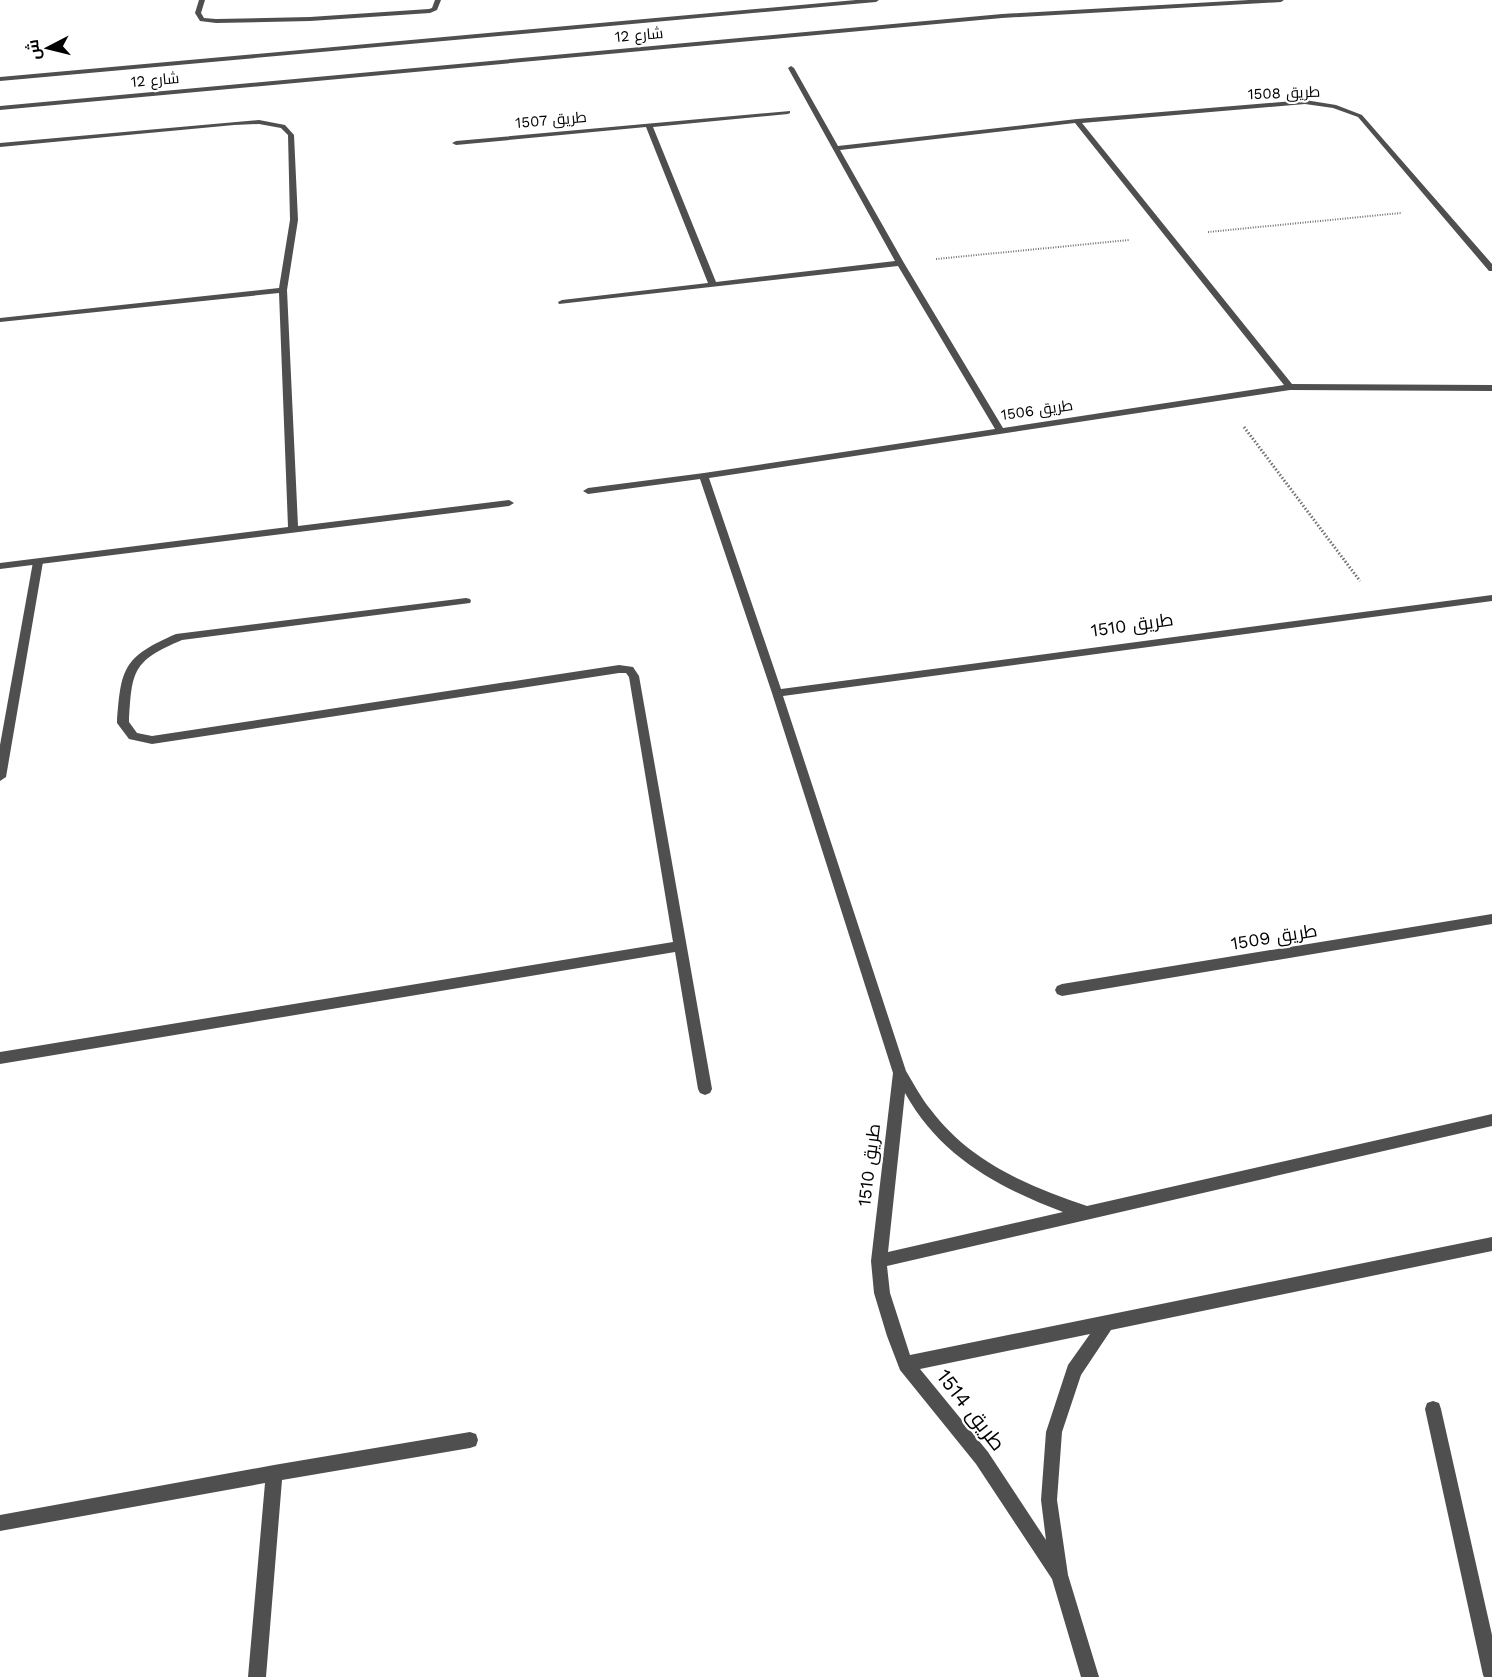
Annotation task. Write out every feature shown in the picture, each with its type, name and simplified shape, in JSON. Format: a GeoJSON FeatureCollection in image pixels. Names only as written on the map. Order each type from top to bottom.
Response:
{"type":"FeatureCollection","features":[{"type":"Feature","properties":{"kind":"street"},"geometry":{"type":"LineString","coordinates":[[202,0],[198,13],[202,20],[216,21],[310,19],[430,11],[435,9],[438,0]]}},
{"type":"Feature","properties":{"kind":"street","name":"شارع 12"},"geometry":{"type":"LineString","coordinates":[[0,78],[876,0]]}},
{"type":"Feature","properties":{"kind":"street","name":"شارع 12"},"geometry":{"type":"LineString","coordinates":[[0,108],[1002,16],[1281,0]]}},
{"type":"Feature","properties":{"kind":"street"},"geometry":{"type":"LineString","coordinates":[[792,68],[900,263],[1000,430]]}},
{"type":"Feature","properties":{"kind":"street","name":"طريق 1508"},"geometry":{"type":"LineString","coordinates":[[836,148],[1077,121],[1305,102],[1334,105],[1360,116],[1492,269]]}},
{"type":"Feature","properties":{"kind":"street","name":"طريق 1507"},"geometry":{"type":"LineString","coordinates":[[456,143],[788,112]]}},
{"type":"Feature","properties":{"kind":"street"},"geometry":{"type":"LineString","coordinates":[[1077,121],[1290,387]]}},
{"type":"Feature","properties":{"kind":"street"},"geometry":{"type":"LineString","coordinates":[[0,145],[259,122],[283,126],[291,135],[294,220],[283,290],[293,530]]}},
{"type":"Feature","properties":{"kind":"street"},"geometry":{"type":"LineString","coordinates":[[649,125],[713,285]]}},
{"type":"Feature","properties":{"kind":"street"},"geometry":{"type":"LineString","coordinates":[[562,303],[900,263]]}},
{"type":"Feature","properties":{"kind":"street"},"geometry":{"type":"LineString","coordinates":[[0,320],[283,290]]}},
{"type":"Feature","properties":{"kind":"street","name":"طريق 1506"},"geometry":{"type":"LineString","coordinates":[[588,490],[704,476],[1290,387],[1492,388]]}},
{"type":"Feature","properties":{"kind":"street","name":"طريق 1510"},"geometry":{"type":"LineString","coordinates":[[704,476],[900,1074],[930,1120],[972,1162],[1026,1193],[1087,1213]]}},
{"type":"Feature","properties":{"kind":"street"},"geometry":{"type":"LineString","coordinates":[[0,567],[509,503]]}},
{"type":"Feature","properties":{"kind":"street"},"geometry":{"type":"LineString","coordinates":[[0,777],[38,562]]}},
{"type":"Feature","properties":{"kind":"street","name":"طريق 1510"},"geometry":{"type":"LineString","coordinates":[[777,693],[1492,598]]}},
{"type":"Feature","properties":{"kind":"street"},"geometry":{"type":"LineString","coordinates":[[466,601],[180,637],[138,658],[126,674],[123,723],[133,736],[152,740],[619,669],[629,670],[634,676],[705,1089]]}},
{"type":"Feature","properties":{"kind":"street","name":"طريق 1509"},"geometry":{"type":"LineString","coordinates":[[1062,990],[1492,918]]}},
{"type":"Feature","properties":{"kind":"street"},"geometry":{"type":"LineString","coordinates":[[0,1058],[679,946]]}},
{"type":"Feature","properties":{"kind":"street","name":"طريق 1510"},"geometry":{"type":"LineString","coordinates":[[879,1261],[900,1074]]}},
{"type":"Feature","properties":{"kind":"street"},"geometry":{"type":"LineString","coordinates":[[879,1261],[1492,1120]]}},
{"type":"Feature","properties":{"kind":"street"},"geometry":{"type":"LineString","coordinates":[[906,1364],[1492,1244]]}},
{"type":"Feature","properties":{"kind":"street","name":"طريق 1514"},"geometry":{"type":"LineString","coordinates":[[879,1261],[882,1293],[906,1364],[982,1458],[1059,1575]]}},
{"type":"Feature","properties":{"kind":"street","name":"طريق 1514"},"geometry":{"type":"LineString","coordinates":[[1090,1677],[1059,1575],[1049,1500],[1054,1432],[1074,1371],[1107,1322]]}},
{"type":"Feature","properties":{"kind":"street"},"geometry":{"type":"LineString","coordinates":[[1433,1409],[1492,1675]]}},
{"type":"Feature","properties":{"kind":"street"},"geometry":{"type":"LineString","coordinates":[[0,1523],[470,1440]]}},
{"type":"Feature","properties":{"kind":"street"},"geometry":{"type":"LineString","coordinates":[[257,1677],[274,1473]]}},
{"type":"Feature","properties":{"kind":"path"},"geometry":{"type":"LineString","coordinates":[[1222,398],[1383,612]]}}]}
